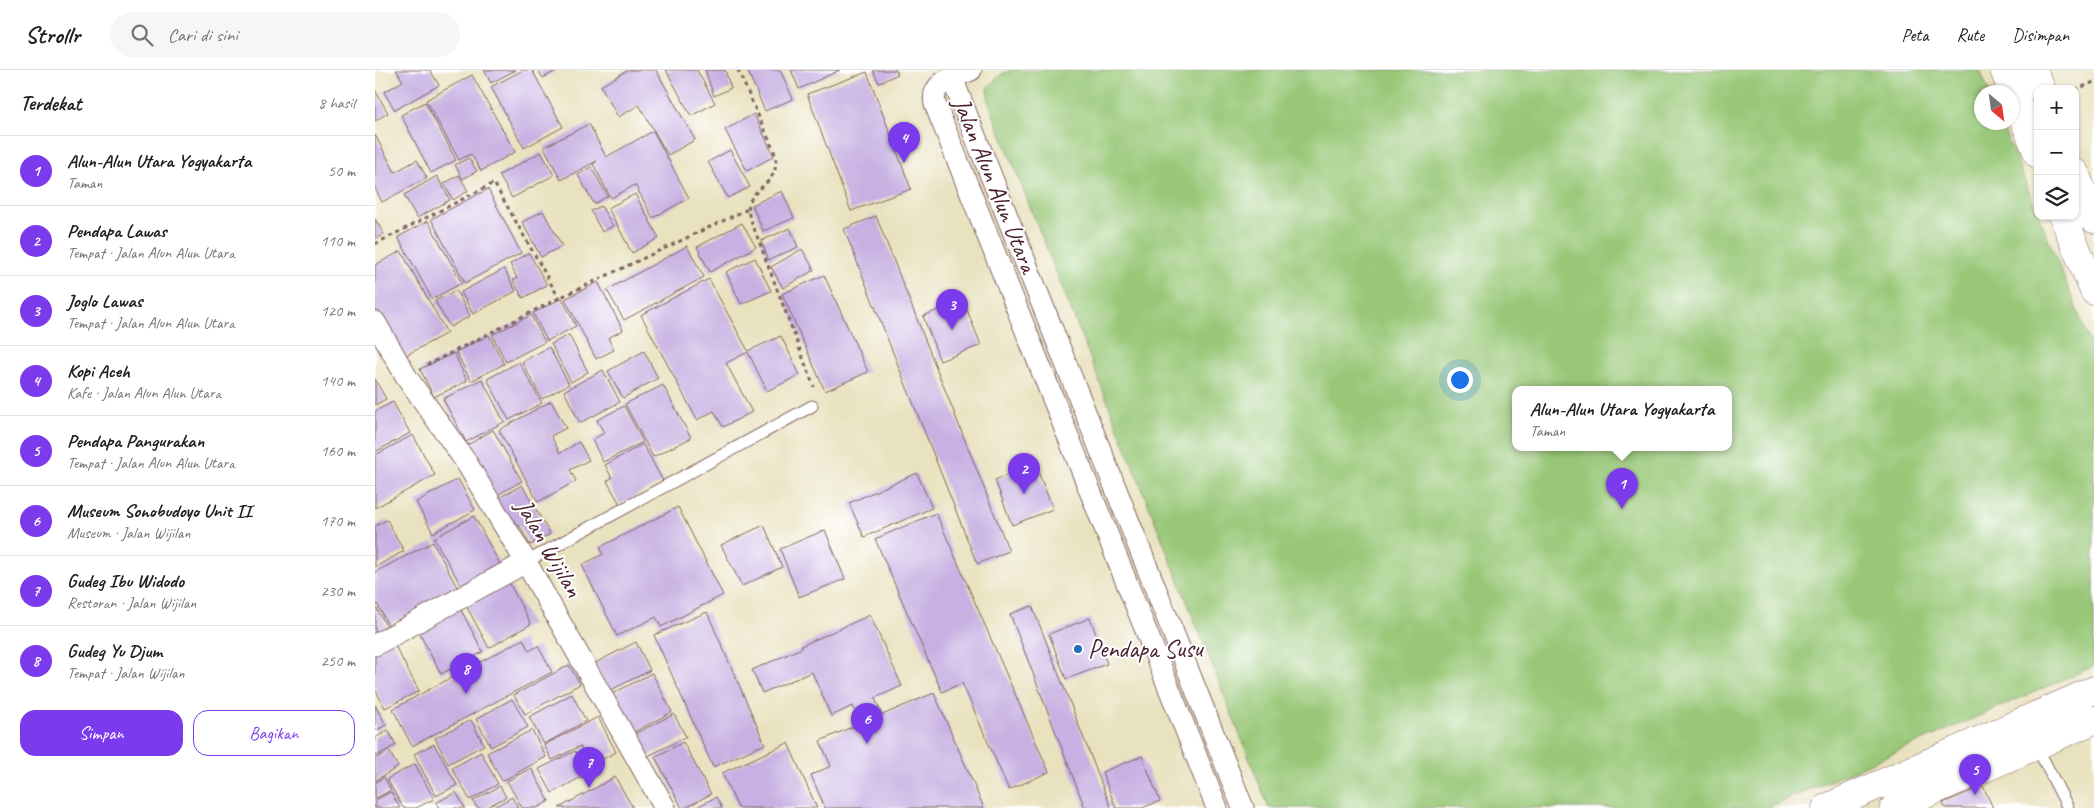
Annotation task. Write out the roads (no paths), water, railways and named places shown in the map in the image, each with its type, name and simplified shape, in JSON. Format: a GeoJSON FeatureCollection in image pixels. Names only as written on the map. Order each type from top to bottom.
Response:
{"type":"FeatureCollection","features":[{"type":"Feature","properties":{"kind":"street"},"geometry":{"type":"LineString","coordinates":[[2004,70],[2030,111],[2034,132]]}},
{"type":"Feature","properties":{"kind":"street"},"geometry":{"type":"LineString","coordinates":[[2033,70],[2039,85]]}},
{"type":"Feature","properties":{"kind":"street","name":"Jalan Alun Alun Utara"},"geometry":{"type":"LineString","coordinates":[[1217,808],[935,104],[933,94],[937,86],[961,74],[1147,569],[1243,808]]}},
{"type":"Feature","properties":{"kind":"street"},"geometry":{"type":"LineString","coordinates":[[2076,175],[2094,219]]}},
{"type":"Feature","properties":{"kind":"street"},"geometry":{"type":"LineString","coordinates":[[2065,220],[2094,291]]}},
{"type":"Feature","properties":{"kind":"street","name":"Jalan Wijilan"},"geometry":{"type":"LineString","coordinates":[[375,322],[406,376],[466,462],[526,562],[665,808]]}},
{"type":"Feature","properties":{"kind":"street"},"geometry":{"type":"LineString","coordinates":[[375,645],[526,562]]}},
{"type":"Feature","properties":{"kind":"street"},"geometry":{"type":"LineString","coordinates":[[1125,578],[1147,569]]}},
{"type":"Feature","properties":{"kind":"street"},"geometry":{"type":"LineString","coordinates":[[1826,808],[2094,690]]}},
{"type":"Feature","properties":{"kind":"street"},"geometry":{"type":"LineString","coordinates":[[1894,808],[2094,720]]}},
{"type":"Feature","properties":{"kind":"street"},"geometry":{"type":"LineString","coordinates":[[1981,740],[1993,764]]}},
{"type":"Feature","properties":{"kind":"lane"},"geometry":{"type":"LineString","coordinates":[[526,562],[812,406]]}},
{"type":"Feature","properties":{"kind":"lane"},"geometry":{"type":"LineString","coordinates":[[2037,745],[2067,808]]}},
{"type":"Feature","properties":{"kind":"place","name":"Kopi Aceh"},"geometry":{"type":"Point","coordinates":[904,163]}},
{"type":"Feature","properties":{"kind":"place","name":"Joglo Lawas"},"geometry":{"type":"Point","coordinates":[952,330]}},
{"type":"Feature","properties":{"kind":"place","name":"Pendapa Lawas"},"geometry":{"type":"Point","coordinates":[1024,494]}},
{"type":"Feature","properties":{"kind":"place","name":"Alun-Alun Utara Yogyakarta"},"geometry":{"type":"Point","coordinates":[1622,509]}},
{"type":"Feature","properties":{"kind":"place","name":"Pendapa Susu"},"geometry":{"type":"Point","coordinates":[1078,649]}},
{"type":"Feature","properties":{"kind":"place","name":"Gudeg Yu Djum"},"geometry":{"type":"Point","coordinates":[466,694]}},
{"type":"Feature","properties":{"kind":"place","name":"Museum Sonobudoyo Unit II"},"geometry":{"type":"Point","coordinates":[867,744]}},
{"type":"Feature","properties":{"kind":"place","name":"Gudeg Ibu Widodo"},"geometry":{"type":"Point","coordinates":[589,788]}},
{"type":"Feature","properties":{"kind":"place","name":"Pendapa Pangurakan"},"geometry":{"type":"Point","coordinates":[1975,795]}}]}
